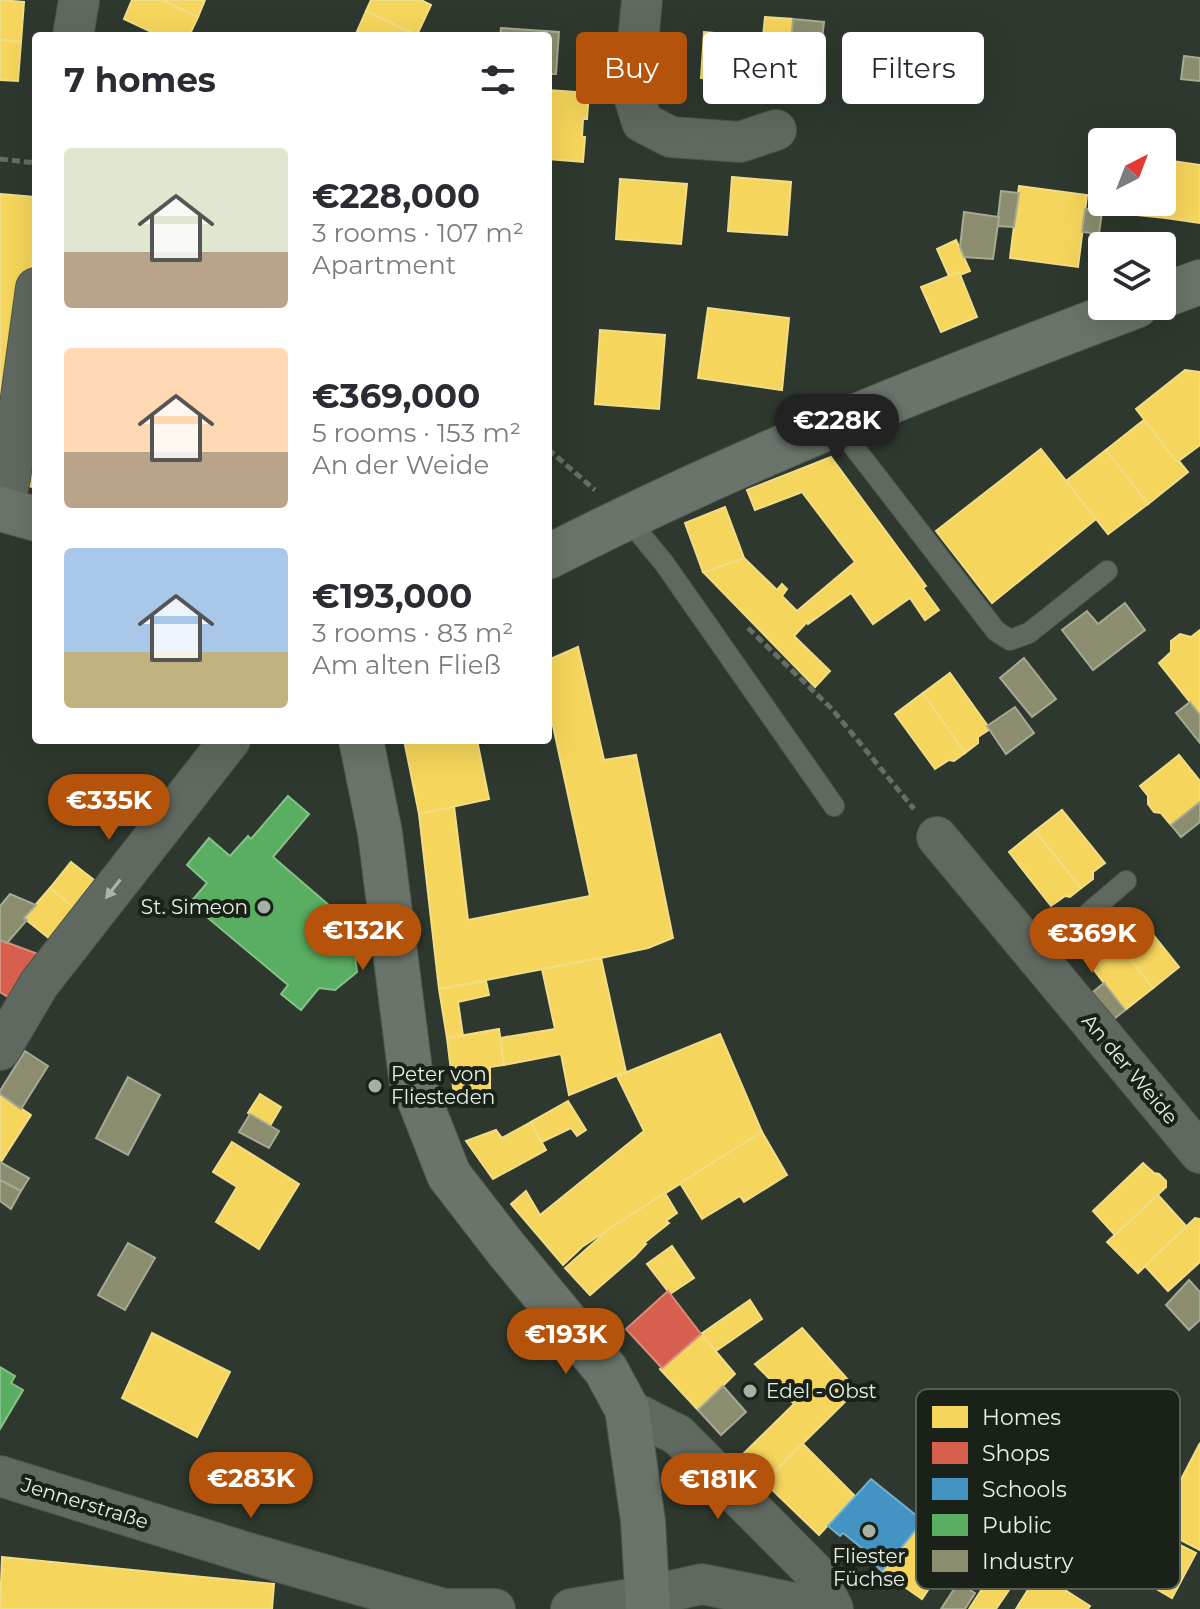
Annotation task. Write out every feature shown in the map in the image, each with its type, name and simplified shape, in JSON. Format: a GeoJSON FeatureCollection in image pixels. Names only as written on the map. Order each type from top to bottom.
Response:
{"type":"FeatureCollection","features":[{"type":"Feature","properties":{"kind":"main road"},"geometry":{"type":"LineString","coordinates":[[1176,291],[1200,282]]}},
{"type":"Feature","properties":{"kind":"main road"},"geometry":{"type":"LineString","coordinates":[[552,555],[626,517],[837,425],[1101,320]]}},
{"type":"Feature","properties":{"kind":"main road"},"geometry":{"type":"LineString","coordinates":[[362,744],[380,833],[411,1078],[449,1175],[606,1370],[627,1409],[643,1521],[648,1602]]}},
{"type":"Feature","properties":{"kind":"street"},"geometry":{"type":"LineString","coordinates":[[74,32],[79,0]]}},
{"type":"Feature","properties":{"kind":"street"},"geometry":{"type":"LineString","coordinates":[[642,0],[633,93],[642,122],[671,137],[740,142],[776,130]]}},
{"type":"Feature","properties":{"kind":"street"},"geometry":{"type":"LineString","coordinates":[[13,513],[10,478],[32,317]]}},
{"type":"Feature","properties":{"kind":"street"},"geometry":{"type":"LineString","coordinates":[[0,1050],[39,984],[227,744]]}},
{"type":"Feature","properties":{"kind":"street","name":"An der Weide"},"geometry":{"type":"LineString","coordinates":[[937,837],[1200,1153]]}},
{"type":"Feature","properties":{"kind":"street"},"geometry":{"type":"LineString","coordinates":[[627,1409],[678,1435],[815,1573],[833,1609]]}},
{"type":"Feature","properties":{"kind":"street","name":"Jennerstraße"},"geometry":{"type":"LineString","coordinates":[[0,1476],[248,1553],[393,1603],[444,1609],[495,1609]]}},
{"type":"Feature","properties":{"kind":"street"},"geometry":{"type":"LineString","coordinates":[[571,1609],[648,1602],[702,1584],[823,1609]]}},
{"type":"Feature","properties":{"kind":"lane"},"geometry":{"type":"LineString","coordinates":[[837,425],[996,631],[1010,640],[1029,633],[1107,571]]}},
{"type":"Feature","properties":{"kind":"lane"},"geometry":{"type":"LineString","coordinates":[[626,517],[664,563],[834,806]]}},
{"type":"Feature","properties":{"kind":"lane"},"geometry":{"type":"LineString","coordinates":[[1037,957],[1126,881]]}},
{"type":"Feature","properties":{"kind":"path"},"geometry":{"type":"LineString","coordinates":[[0,159],[32,163]]}},
{"type":"Feature","properties":{"kind":"path"},"geometry":{"type":"LineString","coordinates":[[552,452],[626,517]]}},
{"type":"Feature","properties":{"kind":"path"},"geometry":{"type":"LineString","coordinates":[[742,622],[832,709],[937,837]]}},
{"type":"Feature","properties":{"kind":"building: Homes"},"geometry":{"type":"Polygon","coordinates":[[[0,0],[24,2],[21,42],[0,40],[0,0]]]}},
{"type":"Feature","properties":{"kind":"building: Homes"},"geometry":{"type":"Polygon","coordinates":[[[132,0],[162,0],[198,17],[191,32],[152,32],[124,19],[132,0]]]}},
{"type":"Feature","properties":{"kind":"building: Homes"},"geometry":{"type":"Polygon","coordinates":[[[162,0],[205,0],[198,17],[162,0]]]}},
{"type":"Feature","properties":{"kind":"building: Homes"},"geometry":{"type":"Polygon","coordinates":[[[371,0],[421,0],[431,5],[418,32],[411,32],[366,11],[371,0]]]}},
{"type":"Feature","properties":{"kind":"building: Homes"},"geometry":{"type":"Polygon","coordinates":[[[366,11],[411,32],[357,32],[366,11]]]}},
{"type":"Feature","properties":{"kind":"building: Homes"},"geometry":{"type":"Polygon","coordinates":[[[765,17],[793,19],[792,32],[764,32],[765,17]]]}},
{"type":"Feature","properties":{"kind":"building: Homes"},"geometry":{"type":"Polygon","coordinates":[[[0,40],[21,42],[18,81],[0,80],[0,40]]]}},
{"type":"Feature","properties":{"kind":"building: Homes"},"geometry":{"type":"Polygon","coordinates":[[[552,90],[576,92],[576,104],[588,104],[587,119],[583,119],[582,137],[585,137],[583,162],[552,159],[552,90]]]}},
{"type":"Feature","properties":{"kind":"building: Homes"},"geometry":{"type":"Polygon","coordinates":[[[1176,162],[1200,165],[1200,223],[1165,218],[1176,216],[1176,162]]]}},
{"type":"Feature","properties":{"kind":"building: Homes"},"geometry":{"type":"Polygon","coordinates":[[[732,177],[791,182],[787,235],[728,231],[732,177]]]}},
{"type":"Feature","properties":{"kind":"building: Homes"},"geometry":{"type":"Polygon","coordinates":[[[620,179],[687,184],[681,244],[616,239],[620,179]]]}},
{"type":"Feature","properties":{"kind":"building: Homes"},"geometry":{"type":"Polygon","coordinates":[[[1019,186],[1087,195],[1078,267],[1010,258],[1019,186]]]}},
{"type":"Feature","properties":{"kind":"building: Homes"},"geometry":{"type":"Polygon","coordinates":[[[0,194],[32,197],[32,269],[9,414],[0,413],[0,194]]]}},
{"type":"Feature","properties":{"kind":"building: Homes"},"geometry":{"type":"Polygon","coordinates":[[[956,240],[970,271],[949,276],[937,249],[956,240]]]}},
{"type":"Feature","properties":{"kind":"building: Homes"},"geometry":{"type":"Polygon","coordinates":[[[959,272],[977,317],[941,332],[921,287],[959,272]]]}},
{"type":"Feature","properties":{"kind":"building: Homes"},"geometry":{"type":"Polygon","coordinates":[[[708,308],[789,318],[782,390],[698,378],[708,308]]]}},
{"type":"Feature","properties":{"kind":"building: Homes"},"geometry":{"type":"Polygon","coordinates":[[[600,330],[665,335],[659,409],[595,404],[600,330]]]}},
{"type":"Feature","properties":{"kind":"building: Homes"},"geometry":{"type":"Polygon","coordinates":[[[1185,370],[1200,372],[1200,445],[1177,462],[1136,409],[1185,370]]]}},
{"type":"Feature","properties":{"kind":"building: Homes"},"geometry":{"type":"Polygon","coordinates":[[[1144,420],[1188,472],[1148,504],[1106,450],[1144,420]]]}},
{"type":"Feature","properties":{"kind":"building: Homes"},"geometry":{"type":"Polygon","coordinates":[[[26,449],[32,451],[32,487],[21,484],[26,449]]]}},
{"type":"Feature","properties":{"kind":"building: Homes"},"geometry":{"type":"Polygon","coordinates":[[[1041,449],[1096,519],[992,603],[936,531],[1041,449]]]}},
{"type":"Feature","properties":{"kind":"building: Homes"},"geometry":{"type":"Polygon","coordinates":[[[1106,450],[1148,504],[1108,534],[1066,481],[1106,450]]]}},
{"type":"Feature","properties":{"kind":"building: Homes"},"geometry":{"type":"Polygon","coordinates":[[[831,457],[926,586],[923,588],[939,610],[925,620],[910,598],[873,624],[851,593],[807,622],[794,636],[830,671],[815,687],[703,572],[744,558],[777,590],[782,584],[787,589],[782,596],[797,611],[855,562],[802,492],[755,510],[747,490],[831,457]]]}},
{"type":"Feature","properties":{"kind":"building: Homes"},"geometry":{"type":"Polygon","coordinates":[[[725,507],[744,558],[703,572],[685,523],[725,507]]]}},
{"type":"Feature","properties":{"kind":"building: Homes"},"geometry":{"type":"Polygon","coordinates":[[[1200,630],[1200,715],[1159,663],[1171,652],[1171,641],[1180,634],[1191,637],[1200,630]]]}},
{"type":"Feature","properties":{"kind":"building: Homes"},"geometry":{"type":"Polygon","coordinates":[[[578,647],[604,760],[636,755],[673,938],[648,948],[439,989],[419,814],[454,806],[468,920],[590,896],[552,721],[552,658],[578,647]]]}},
{"type":"Feature","properties":{"kind":"building: Homes"},"geometry":{"type":"Polygon","coordinates":[[[950,673],[990,729],[978,737],[978,743],[965,753],[923,693],[950,673]]]}},
{"type":"Feature","properties":{"kind":"building: Homes"},"geometry":{"type":"Polygon","coordinates":[[[923,693],[965,753],[935,769],[895,714],[923,693]]]}},
{"type":"Feature","properties":{"kind":"building: Homes"},"geometry":{"type":"Polygon","coordinates":[[[405,744],[478,744],[489,799],[419,814],[405,744]]]}},
{"type":"Feature","properties":{"kind":"building: Homes"},"geometry":{"type":"Polygon","coordinates":[[[1179,755],[1200,781],[1200,802],[1171,825],[1161,813],[1154,812],[1140,786],[1179,755]]]}},
{"type":"Feature","properties":{"kind":"building: Homes"},"geometry":{"type":"Polygon","coordinates":[[[1062,810],[1105,863],[1093,872],[1093,879],[1081,888],[1035,831],[1062,810]]]}},
{"type":"Feature","properties":{"kind":"building: Homes"},"geometry":{"type":"Polygon","coordinates":[[[1035,831],[1081,888],[1051,906],[1009,852],[1035,831]]]}},
{"type":"Feature","properties":{"kind":"building: Homes"},"geometry":{"type":"Polygon","coordinates":[[[71,862],[94,880],[73,907],[50,888],[71,862]]]}},
{"type":"Feature","properties":{"kind":"building: Homes"},"geometry":{"type":"Polygon","coordinates":[[[50,888],[73,907],[50,939],[24,918],[50,888]]]}},
{"type":"Feature","properties":{"kind":"building: Homes"},"geometry":{"type":"Polygon","coordinates":[[[1136,913],[1179,967],[1153,988],[1108,931],[1136,913]]]}},
{"type":"Feature","properties":{"kind":"building: Homes"},"geometry":{"type":"Polygon","coordinates":[[[1108,931],[1153,988],[1125,1010],[1083,956],[1108,931]]]}},
{"type":"Feature","properties":{"kind":"building: Homes"},"geometry":{"type":"Polygon","coordinates":[[[601,958],[626,1072],[569,1095],[561,1054],[504,1065],[500,1038],[555,1029],[542,969],[601,958]]]}},
{"type":"Feature","properties":{"kind":"building: Homes"},"geometry":{"type":"Polygon","coordinates":[[[486,981],[489,995],[458,1002],[463,1036],[447,1038],[439,989],[486,981]]]}},
{"type":"Feature","properties":{"kind":"building: Homes"},"geometry":{"type":"Polygon","coordinates":[[[499,1029],[504,1065],[490,1067],[490,1089],[454,1095],[447,1038],[499,1029]]]}},
{"type":"Feature","properties":{"kind":"building: Homes"},"geometry":{"type":"Polygon","coordinates":[[[720,1034],[762,1132],[582,1247],[563,1265],[511,1204],[526,1191],[540,1215],[644,1131],[617,1076],[720,1034]]]}},
{"type":"Feature","properties":{"kind":"building: Homes"},"geometry":{"type":"Polygon","coordinates":[[[0,1094],[31,1115],[1,1162],[0,1162],[0,1094]]]}},
{"type":"Feature","properties":{"kind":"building: Homes"},"geometry":{"type":"Polygon","coordinates":[[[260,1094],[281,1107],[270,1126],[248,1113],[260,1094]]]}},
{"type":"Feature","properties":{"kind":"building: Homes"},"geometry":{"type":"Polygon","coordinates":[[[568,1101],[586,1130],[577,1136],[571,1128],[542,1142],[531,1122],[568,1101]]]}},
{"type":"Feature","properties":{"kind":"building: Homes"},"geometry":{"type":"Polygon","coordinates":[[[531,1122],[546,1150],[493,1179],[466,1141],[496,1130],[502,1138],[531,1122]]]}},
{"type":"Feature","properties":{"kind":"building: Homes"},"geometry":{"type":"Polygon","coordinates":[[[762,1132],[787,1175],[744,1202],[740,1196],[702,1219],[680,1183],[762,1132]]]}},
{"type":"Feature","properties":{"kind":"building: Homes"},"geometry":{"type":"Polygon","coordinates":[[[232,1142],[299,1184],[259,1249],[216,1222],[237,1187],[213,1172],[232,1142]]]}},
{"type":"Feature","properties":{"kind":"building: Homes"},"geometry":{"type":"Polygon","coordinates":[[[1143,1163],[1166,1181],[1166,1187],[1115,1235],[1093,1211],[1143,1163]]]}},
{"type":"Feature","properties":{"kind":"building: Homes"},"geometry":{"type":"Polygon","coordinates":[[[665,1193],[677,1213],[644,1243],[635,1256],[590,1295],[565,1268],[609,1229],[665,1193]]]}},
{"type":"Feature","properties":{"kind":"building: Homes"},"geometry":{"type":"Polygon","coordinates":[[[1158,1195],[1187,1227],[1138,1273],[1107,1242],[1158,1195]]]}},
{"type":"Feature","properties":{"kind":"building: Homes"},"geometry":{"type":"Polygon","coordinates":[[[1195,1218],[1200,1219],[1200,1262],[1168,1291],[1145,1266],[1195,1218]]]}},
{"type":"Feature","properties":{"kind":"building: Homes"},"geometry":{"type":"Polygon","coordinates":[[[672,1246],[694,1278],[670,1294],[647,1264],[672,1246]]]}},
{"type":"Feature","properties":{"kind":"building: Homes"},"geometry":{"type":"Polygon","coordinates":[[[750,1300],[762,1319],[716,1351],[701,1334],[750,1300]]]}},
{"type":"Feature","properties":{"kind":"building: Homes"},"geometry":{"type":"Polygon","coordinates":[[[802,1328],[857,1390],[764,1482],[741,1456],[794,1404],[755,1364],[802,1328]]]}},
{"type":"Feature","properties":{"kind":"building: Homes"},"geometry":{"type":"Polygon","coordinates":[[[152,1333],[230,1372],[197,1437],[122,1398],[152,1333]]]}},
{"type":"Feature","properties":{"kind":"building: Homes"},"geometry":{"type":"Polygon","coordinates":[[[701,1334],[735,1374],[698,1410],[660,1369],[701,1334]]]}},
{"type":"Feature","properties":{"kind":"building: Homes"},"geometry":{"type":"Polygon","coordinates":[[[1200,1443],[1200,1550],[1180,1540],[1180,1481],[1200,1443]]]}},
{"type":"Feature","properties":{"kind":"building: Homes"},"geometry":{"type":"Polygon","coordinates":[[[803,1444],[855,1496],[819,1535],[764,1482],[803,1444]]]}},
{"type":"Feature","properties":{"kind":"building: Homes"},"geometry":{"type":"Polygon","coordinates":[[[916,1530],[916,1589],[929,1589],[922,1599],[882,1571],[916,1530]]]}},
{"type":"Feature","properties":{"kind":"building: Homes"},"geometry":{"type":"Polygon","coordinates":[[[1180,1545],[1196,1553],[1180,1583],[1180,1545]]]}},
{"type":"Feature","properties":{"kind":"building: Homes"},"geometry":{"type":"Polygon","coordinates":[[[2,1557],[274,1584],[272,1609],[0,1609],[2,1557]]]}},
{"type":"Feature","properties":{"kind":"building: Homes"},"geometry":{"type":"Polygon","coordinates":[[[982,1589],[1009,1590],[996,1609],[969,1609],[982,1589]]]}},
{"type":"Feature","properties":{"kind":"building: Homes"},"geometry":{"type":"Polygon","coordinates":[[[1028,1589],[1064,1589],[1090,1606],[1088,1609],[1016,1609],[1028,1589]]]}},
{"type":"Feature","properties":{"kind":"building: Homes"},"geometry":{"type":"Polygon","coordinates":[[[1157,1589],[1177,1589],[1172,1598],[1157,1589]]]}},
{"type":"Feature","properties":{"kind":"building: Shops"},"geometry":{"type":"Polygon","coordinates":[[[0,940],[38,954],[13,1000],[0,992],[0,940]]]}},
{"type":"Feature","properties":{"kind":"building: Shops"},"geometry":{"type":"Polygon","coordinates":[[[668,1291],[701,1334],[662,1368],[626,1329],[668,1291]]]}},
{"type":"Feature","properties":{"kind":"building: Schools"},"geometry":{"type":"Polygon","coordinates":[[[871,1479],[916,1515],[916,1530],[882,1571],[865,1556],[867,1552],[843,1533],[840,1536],[828,1526],[871,1479]]]}},
{"type":"Feature","properties":{"kind":"building: Public","name":"St. Simeon"},"geometry":{"type":"Polygon","coordinates":[[[288,796],[309,814],[273,857],[345,919],[351,912],[370,928],[354,947],[357,972],[335,990],[319,988],[301,1010],[281,994],[288,985],[190,903],[207,883],[187,865],[209,838],[230,856],[248,836],[251,839],[288,796]]]}},
{"type":"Feature","properties":{"kind":"building: Public"},"geometry":{"type":"Polygon","coordinates":[[[0,1367],[15,1376],[11,1383],[23,1390],[0,1429],[0,1367]]]}},
{"type":"Feature","properties":{"kind":"building: Industry"},"geometry":{"type":"Polygon","coordinates":[[[793,19],[824,22],[823,32],[792,32],[793,19]]]}},
{"type":"Feature","properties":{"kind":"building: Industry"},"geometry":{"type":"Polygon","coordinates":[[[501,28],[559,32],[556,74],[552,74],[552,32],[500,32],[501,28]]]}},
{"type":"Feature","properties":{"kind":"building: Industry"},"geometry":{"type":"Polygon","coordinates":[[[1184,56],[1200,58],[1200,81],[1181,79],[1184,56]]]}},
{"type":"Feature","properties":{"kind":"building: Industry"},"geometry":{"type":"Polygon","coordinates":[[[1001,191],[1019,193],[1014,227],[997,226],[1001,191]]]}},
{"type":"Feature","properties":{"kind":"building: Industry"},"geometry":{"type":"Polygon","coordinates":[[[1085,209],[1088,209],[1088,216],[1101,216],[1099,232],[1082,232],[1085,209]]]}},
{"type":"Feature","properties":{"kind":"building: Industry"},"geometry":{"type":"Polygon","coordinates":[[[964,212],[999,217],[993,259],[964,257],[960,247],[964,212]]]}},
{"type":"Feature","properties":{"kind":"building: Industry"},"geometry":{"type":"Polygon","coordinates":[[[1125,603],[1145,630],[1093,670],[1062,630],[1087,611],[1098,624],[1125,603]]]}},
{"type":"Feature","properties":{"kind":"building: Industry"},"geometry":{"type":"Polygon","coordinates":[[[1024,658],[1056,699],[1032,717],[1000,678],[1024,658]]]}},
{"type":"Feature","properties":{"kind":"building: Industry"},"geometry":{"type":"Polygon","coordinates":[[[1190,702],[1200,715],[1200,743],[1176,713],[1190,702]]]}},
{"type":"Feature","properties":{"kind":"building: Industry"},"geometry":{"type":"Polygon","coordinates":[[[1015,707],[1034,733],[1006,754],[987,726],[1015,707]]]}},
{"type":"Feature","properties":{"kind":"building: Industry"},"geometry":{"type":"Polygon","coordinates":[[[1200,802],[1200,822],[1181,837],[1171,825],[1200,802]]]}},
{"type":"Feature","properties":{"kind":"building: Industry"},"geometry":{"type":"Polygon","coordinates":[[[10,894],[36,905],[7,943],[0,940],[0,906],[10,894]]]}},
{"type":"Feature","properties":{"kind":"building: Industry"},"geometry":{"type":"Polygon","coordinates":[[[1104,983],[1125,1010],[1114,1019],[1093,992],[1104,983]]]}},
{"type":"Feature","properties":{"kind":"building: Industry"},"geometry":{"type":"Polygon","coordinates":[[[25,1051],[48,1066],[21,1109],[0,1091],[25,1051]]]}},
{"type":"Feature","properties":{"kind":"building: Industry"},"geometry":{"type":"Polygon","coordinates":[[[128,1077],[160,1095],[128,1155],[96,1138],[128,1077]]]}},
{"type":"Feature","properties":{"kind":"building: Industry"},"geometry":{"type":"Polygon","coordinates":[[[250,1114],[279,1131],[269,1148],[239,1132],[250,1114]]]}},
{"type":"Feature","properties":{"kind":"building: Industry"},"geometry":{"type":"Polygon","coordinates":[[[0,1162],[29,1178],[21,1191],[0,1180],[0,1162]]]}},
{"type":"Feature","properties":{"kind":"building: Industry"},"geometry":{"type":"Polygon","coordinates":[[[0,1180],[21,1191],[11,1209],[0,1201],[0,1180]]]}},
{"type":"Feature","properties":{"kind":"building: Industry"},"geometry":{"type":"Polygon","coordinates":[[[128,1243],[155,1258],[125,1310],[98,1295],[128,1243]]]}},
{"type":"Feature","properties":{"kind":"building: Industry"},"geometry":{"type":"Polygon","coordinates":[[[1189,1280],[1200,1292],[1200,1320],[1189,1330],[1166,1305],[1189,1280]]]}},
{"type":"Feature","properties":{"kind":"building: Industry"},"geometry":{"type":"Polygon","coordinates":[[[723,1386],[746,1412],[721,1435],[698,1410],[723,1386]]]}},
{"type":"Feature","properties":{"kind":"building: Industry"},"geometry":{"type":"Polygon","coordinates":[[[954,1589],[968,1589],[975,1593],[965,1609],[941,1609],[954,1589]]]}},
{"type":"Feature","properties":{"kind":"place","name":"St. Simeon"},"geometry":{"type":"Point","coordinates":[264,907]}},
{"type":"Feature","properties":{"kind":"place","name":"Peter von Fliesteden"},"geometry":{"type":"Point","coordinates":[375,1086]}},
{"type":"Feature","properties":{"kind":"place","name":"Edel - Obst"},"geometry":{"type":"Point","coordinates":[750,1391]}},
{"type":"Feature","properties":{"kind":"place","name":"Fliester Füchse"},"geometry":{"type":"Point","coordinates":[869,1531]}}]}
